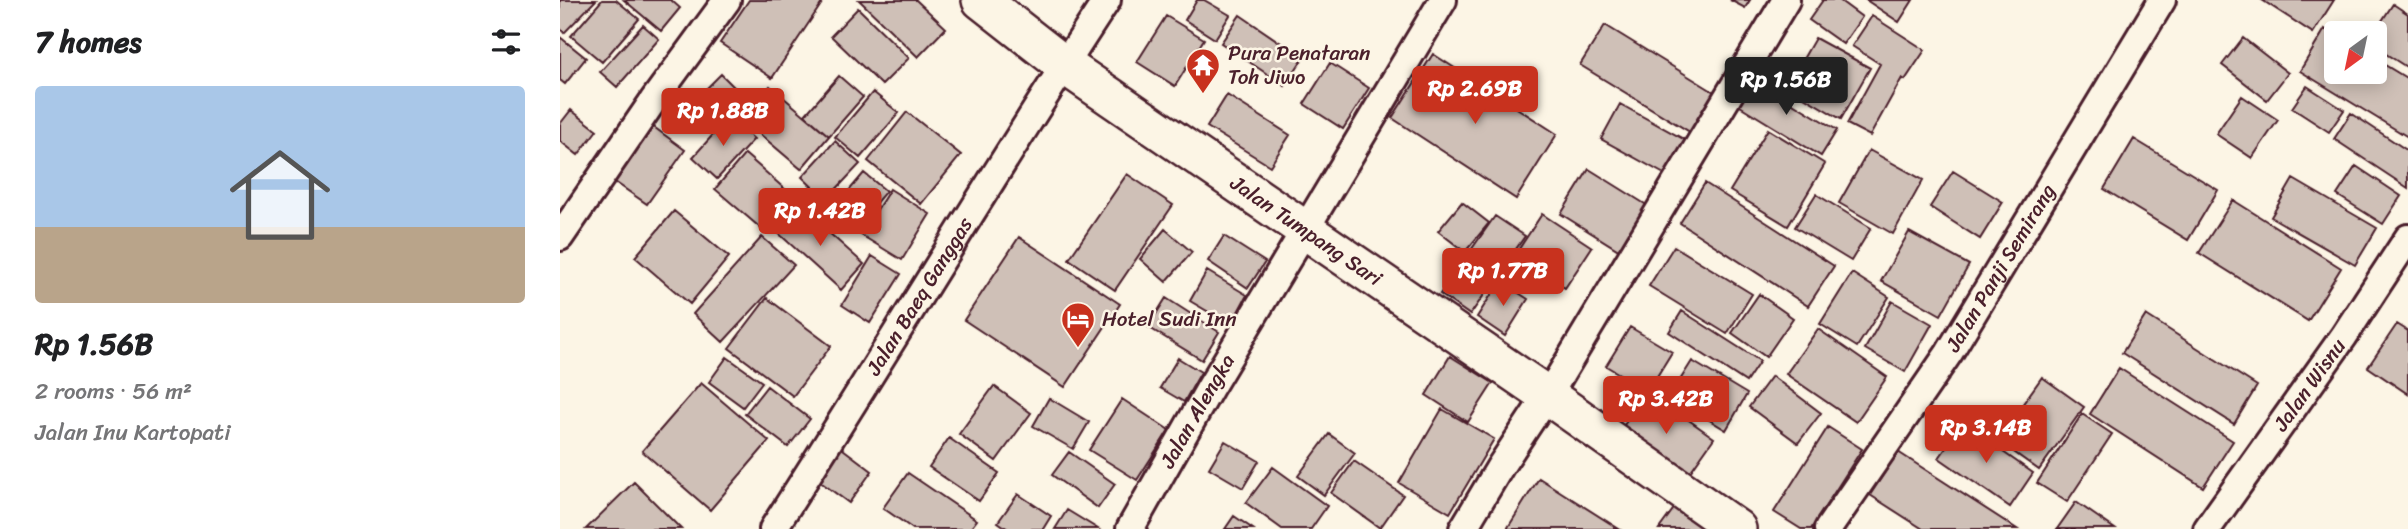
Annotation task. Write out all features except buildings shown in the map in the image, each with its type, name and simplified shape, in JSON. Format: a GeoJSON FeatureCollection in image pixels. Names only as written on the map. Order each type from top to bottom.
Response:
{"type":"FeatureCollection","features":[{"type":"Feature","properties":{"kind":"main road","name":"Jalan Tumpang Sari"},"geometry":{"type":"LineString","coordinates":[[981,0],[1064,65],[1304,230],[1553,387],[1737,529]]}},
{"type":"Feature","properties":{"kind":"street"},"geometry":{"type":"LineString","coordinates":[[560,237],[653,101],[727,0]]}},
{"type":"Feature","properties":{"kind":"street","name":"Jalan Baeq Ganggas"},"geometry":{"type":"LineString","coordinates":[[773,529],[872,377],[1010,147],[1107,0]]}},
{"type":"Feature","properties":{"kind":"street","name":"Jalan Alengka"},"geometry":{"type":"LineString","coordinates":[[1130,529],[1330,185],[1443,0]]}},
{"type":"Feature","properties":{"kind":"street"},"geometry":{"type":"LineString","coordinates":[[1463,529],[1553,387],[1786,0]]}},
{"type":"Feature","properties":{"kind":"street","name":"Jalan Panji Semirang"},"geometry":{"type":"LineString","coordinates":[[1828,529],[1949,354],[2162,0]]}},
{"type":"Feature","properties":{"kind":"street","name":"Jalan Wisnu"},"geometry":{"type":"LineString","coordinates":[[2207,529],[2344,336],[2408,238]]}},
{"type":"Feature","properties":{"kind":"place","name":"Pura Penataran Toh Jiwo"},"geometry":{"type":"Point","coordinates":[1203,95]}},
{"type":"Feature","properties":{"kind":"place","name":"Hotel Sudi Inn"},"geometry":{"type":"Point","coordinates":[1078,349]}}]}
